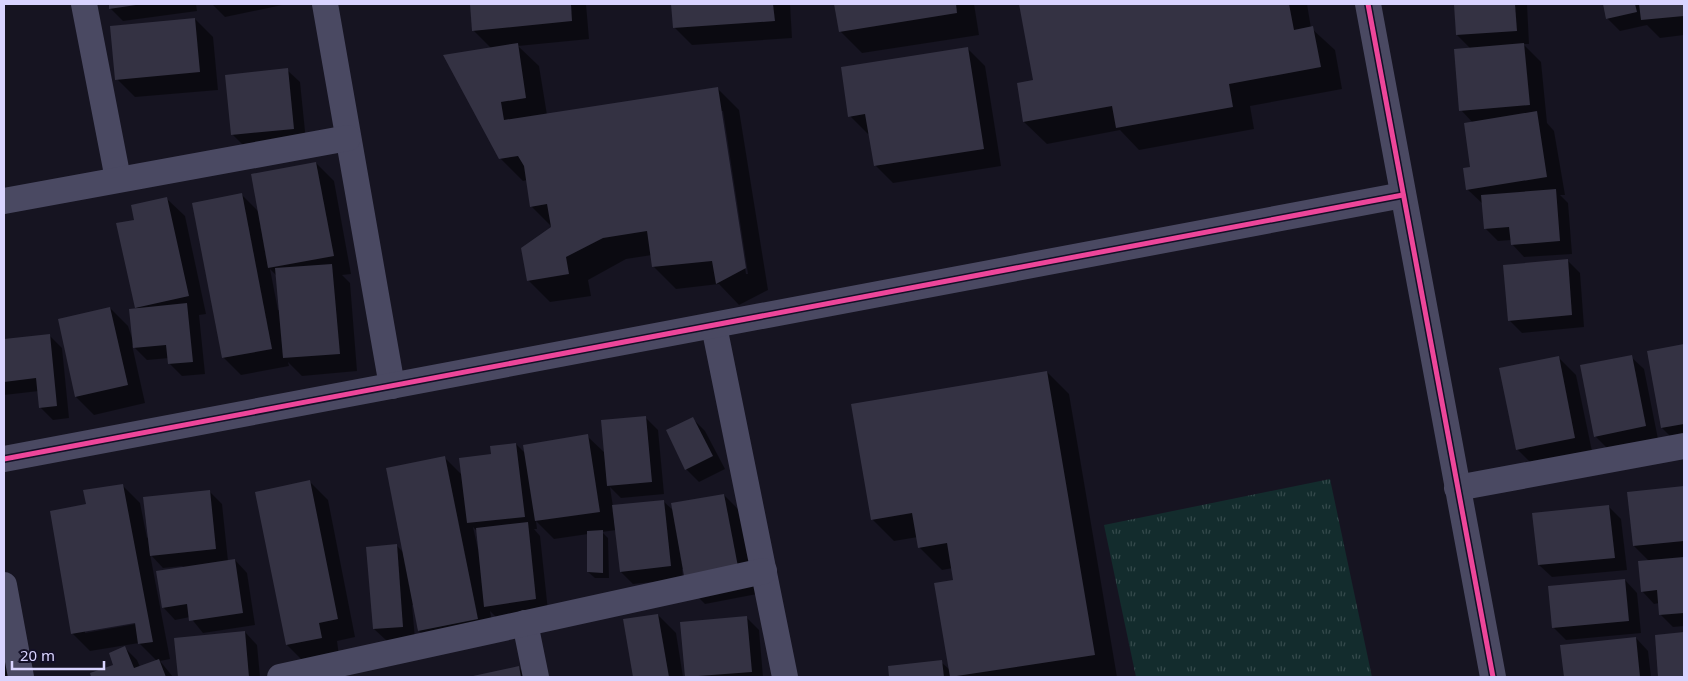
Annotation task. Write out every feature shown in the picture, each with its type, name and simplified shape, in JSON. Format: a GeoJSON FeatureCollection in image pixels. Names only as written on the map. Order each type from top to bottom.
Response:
{"type":"FeatureCollection","features":[{"type":"Feature","properties":{"kind":"street"},"geometry":{"type":"LineString","coordinates":[[84,4],[118,179]]}},
{"type":"Feature","properties":{"kind":"street"},"geometry":{"type":"LineString","coordinates":[[325,4],[392,386]]}},
{"type":"Feature","properties":{"kind":"street"},"geometry":{"type":"LineString","coordinates":[[1368,4],[1493,677]]}},
{"type":"Feature","properties":{"kind":"street"},"geometry":{"type":"LineString","coordinates":[[4,201],[348,138]]}},
{"type":"Feature","properties":{"kind":"street"},"geometry":{"type":"LineString","coordinates":[[4,459],[1403,195]]}},
{"type":"Feature","properties":{"kind":"street"},"geometry":{"type":"LineString","coordinates":[[714,326],[785,677]]}},
{"type":"Feature","properties":{"kind":"street"},"geometry":{"type":"LineString","coordinates":[[1457,488],[1684,446]]}},
{"type":"Feature","properties":{"kind":"street"},"geometry":{"type":"LineString","coordinates":[[280,677],[764,571]]}},
{"type":"Feature","properties":{"kind":"street"},"geometry":{"type":"LineString","coordinates":[[4,585],[21,677]]}},
{"type":"Feature","properties":{"kind":"street"},"geometry":{"type":"LineString","coordinates":[[525,623],[536,677]]}},
{"type":"Feature","properties":{"kind":"green space"},"geometry":{"type":"Polygon","coordinates":[[[1330,479],[1372,677],[1136,677],[1104,525],[1330,479]]]}},
{"type":"Feature","properties":{"kind":"building"},"geometry":{"type":"Polygon","coordinates":[[[109,4],[136,4],[136,5],[109,9],[109,4]]]}},
{"type":"Feature","properties":{"kind":"building"},"geometry":{"type":"Polygon","coordinates":[[[470,4],[571,4],[572,21],[472,31],[470,4]]]}},
{"type":"Feature","properties":{"kind":"building"},"geometry":{"type":"Polygon","coordinates":[[[671,4],[773,4],[775,21],[673,28],[671,4]]]}},
{"type":"Feature","properties":{"kind":"building"},"geometry":{"type":"Polygon","coordinates":[[[834,4],[956,4],[957,13],[839,32],[834,4]]]}},
{"type":"Feature","properties":{"kind":"building"},"geometry":{"type":"Polygon","coordinates":[[[1019,4],[1289,4],[1294,30],[1313,26],[1321,67],[1229,84],[1233,107],[1116,128],[1112,106],[1023,122],[1017,83],[1033,80],[1019,4]]]}},
{"type":"Feature","properties":{"kind":"building"},"geometry":{"type":"Polygon","coordinates":[[[1454,4],[1515,4],[1517,31],[1456,35],[1454,4]]]}},
{"type":"Feature","properties":{"kind":"building"},"geometry":{"type":"Polygon","coordinates":[[[1603,4],[1635,4],[1637,12],[1606,19],[1603,4]]]}},
{"type":"Feature","properties":{"kind":"building"},"geometry":{"type":"Polygon","coordinates":[[[1639,4],[1684,4],[1684,16],[1641,20],[1639,4]]]}},
{"type":"Feature","properties":{"kind":"building"},"geometry":{"type":"Polygon","coordinates":[[[195,18],[200,72],[115,80],[110,26],[195,18]]]}},
{"type":"Feature","properties":{"kind":"building"},"geometry":{"type":"Polygon","coordinates":[[[518,43],[526,98],[501,102],[504,120],[718,87],[746,268],[716,284],[712,261],[652,267],[647,231],[603,238],[566,257],[569,274],[527,281],[521,248],[551,227],[547,204],[530,207],[524,166],[518,156],[499,159],[443,55],[518,43]]]}},
{"type":"Feature","properties":{"kind":"building"},"geometry":{"type":"Polygon","coordinates":[[[1524,43],[1530,105],[1459,111],[1454,49],[1524,43]]]}},
{"type":"Feature","properties":{"kind":"building"},"geometry":{"type":"Polygon","coordinates":[[[968,47],[984,149],[874,166],[865,114],[848,117],[841,67],[968,47]]]}},
{"type":"Feature","properties":{"kind":"building"},"geometry":{"type":"Polygon","coordinates":[[[288,68],[294,129],[231,135],[225,75],[288,68]]]}},
{"type":"Feature","properties":{"kind":"building"},"geometry":{"type":"Polygon","coordinates":[[[1537,111],[1547,177],[1466,190],[1463,168],[1470,167],[1464,123],[1537,111]]]}},
{"type":"Feature","properties":{"kind":"building"},"geometry":{"type":"Polygon","coordinates":[[[316,162],[334,256],[268,268],[251,174],[316,162]]]}},
{"type":"Feature","properties":{"kind":"building"},"geometry":{"type":"Polygon","coordinates":[[[1556,189],[1560,241],[1511,245],[1509,227],[1484,229],[1481,195],[1556,189]]]}},
{"type":"Feature","properties":{"kind":"building"},"geometry":{"type":"Polygon","coordinates":[[[242,193],[272,349],[222,358],[192,203],[242,193]]]}},
{"type":"Feature","properties":{"kind":"building"},"geometry":{"type":"Polygon","coordinates":[[[167,197],[189,296],[135,308],[116,223],[134,220],[131,205],[167,197]]]}},
{"type":"Feature","properties":{"kind":"building"},"geometry":{"type":"Polygon","coordinates":[[[1568,259],[1572,315],[1508,321],[1503,265],[1568,259]]]}},
{"type":"Feature","properties":{"kind":"building"},"geometry":{"type":"Polygon","coordinates":[[[332,264],[340,354],[283,358],[275,268],[332,264]]]}},
{"type":"Feature","properties":{"kind":"building"},"geometry":{"type":"Polygon","coordinates":[[[187,303],[193,362],[168,364],[166,345],[133,348],[129,309],[187,303]]]}},
{"type":"Feature","properties":{"kind":"building"},"geometry":{"type":"Polygon","coordinates":[[[110,307],[128,385],[75,397],[58,319],[110,307]]]}},
{"type":"Feature","properties":{"kind":"building"},"geometry":{"type":"Polygon","coordinates":[[[50,334],[57,406],[39,408],[36,378],[4,382],[4,339],[50,334]]]}},
{"type":"Feature","properties":{"kind":"building"},"geometry":{"type":"Polygon","coordinates":[[[1684,344],[1684,424],[1661,428],[1647,351],[1684,344]]]}},
{"type":"Feature","properties":{"kind":"building"},"geometry":{"type":"Polygon","coordinates":[[[1632,355],[1646,426],[1594,437],[1580,365],[1632,355]]]}},
{"type":"Feature","properties":{"kind":"building"},"geometry":{"type":"Polygon","coordinates":[[[1559,356],[1575,438],[1516,450],[1499,368],[1559,356]]]}},
{"type":"Feature","properties":{"kind":"building"},"geometry":{"type":"Polygon","coordinates":[[[1047,371],[1095,655],[950,677],[934,583],[953,580],[947,543],[918,548],[912,513],[871,520],[851,404],[1047,371]]]}},
{"type":"Feature","properties":{"kind":"building"},"geometry":{"type":"Polygon","coordinates":[[[646,416],[652,482],[607,486],[601,420],[646,416]]]}},
{"type":"Feature","properties":{"kind":"building"},"geometry":{"type":"Polygon","coordinates":[[[693,417],[713,456],[685,470],[666,430],[693,417]]]}},
{"type":"Feature","properties":{"kind":"building"},"geometry":{"type":"Polygon","coordinates":[[[588,434],[600,512],[535,521],[523,445],[588,434]]]}},
{"type":"Feature","properties":{"kind":"building"},"geometry":{"type":"Polygon","coordinates":[[[516,443],[525,517],[467,523],[459,458],[491,454],[490,446],[516,443]]]}},
{"type":"Feature","properties":{"kind":"building"},"geometry":{"type":"Polygon","coordinates":[[[445,456],[478,619],[418,631],[386,468],[445,456]]]}},
{"type":"Feature","properties":{"kind":"building"},"geometry":{"type":"Polygon","coordinates":[[[310,480],[338,619],[319,623],[322,638],[286,645],[255,492],[310,480]]]}},
{"type":"Feature","properties":{"kind":"building"},"geometry":{"type":"Polygon","coordinates":[[[123,484],[153,642],[138,644],[135,623],[71,634],[50,511],[86,504],[83,490],[123,484]]]}},
{"type":"Feature","properties":{"kind":"building"},"geometry":{"type":"Polygon","coordinates":[[[1684,486],[1684,541],[1633,546],[1627,492],[1684,486]]]}},
{"type":"Feature","properties":{"kind":"building"},"geometry":{"type":"Polygon","coordinates":[[[210,490],[216,549],[150,556],[143,497],[210,490]]]}},
{"type":"Feature","properties":{"kind":"building"},"geometry":{"type":"Polygon","coordinates":[[[724,494],[740,577],[686,587],[671,503],[724,494]]]}},
{"type":"Feature","properties":{"kind":"building"},"geometry":{"type":"Polygon","coordinates":[[[664,500],[671,566],[620,572],[612,505],[664,500]]]}},
{"type":"Feature","properties":{"kind":"building"},"geometry":{"type":"Polygon","coordinates":[[[1609,505],[1615,558],[1538,565],[1532,513],[1609,505]]]}},
{"type":"Feature","properties":{"kind":"building"},"geometry":{"type":"Polygon","coordinates":[[[528,522],[536,599],[484,607],[476,528],[528,522]]]}},
{"type":"Feature","properties":{"kind":"building"},"geometry":{"type":"Polygon","coordinates":[[[603,530],[603,573],[587,572],[587,531],[603,530]]]}},
{"type":"Feature","properties":{"kind":"building"},"geometry":{"type":"Polygon","coordinates":[[[397,544],[403,627],[373,629],[366,547],[397,544]]]}},
{"type":"Feature","properties":{"kind":"building"},"geometry":{"type":"Polygon","coordinates":[[[1684,557],[1684,613],[1659,615],[1657,590],[1641,592],[1638,561],[1684,557]]]}},
{"type":"Feature","properties":{"kind":"building"},"geometry":{"type":"Polygon","coordinates":[[[235,559],[243,613],[189,621],[187,604],[162,608],[156,571],[235,559]]]}},
{"type":"Feature","properties":{"kind":"building"},"geometry":{"type":"Polygon","coordinates":[[[1625,579],[1629,621],[1552,628],[1548,586],[1625,579]]]}},
{"type":"Feature","properties":{"kind":"building"},"geometry":{"type":"Polygon","coordinates":[[[658,614],[669,677],[633,677],[623,619],[658,614]]]}},
{"type":"Feature","properties":{"kind":"building"},"geometry":{"type":"Polygon","coordinates":[[[747,616],[752,672],[685,677],[680,622],[747,616]]]}},
{"type":"Feature","properties":{"kind":"building"},"geometry":{"type":"Polygon","coordinates":[[[245,631],[249,677],[178,677],[174,638],[245,631]]]}},
{"type":"Feature","properties":{"kind":"building"},"geometry":{"type":"Polygon","coordinates":[[[1684,632],[1684,677],[1658,677],[1655,635],[1684,632]]]}},
{"type":"Feature","properties":{"kind":"building"},"geometry":{"type":"Polygon","coordinates":[[[1636,637],[1640,677],[1564,677],[1560,645],[1636,637]]]}},
{"type":"Feature","properties":{"kind":"building"},"geometry":{"type":"Polygon","coordinates":[[[125,646],[134,668],[159,659],[166,677],[91,677],[90,673],[113,665],[109,653],[125,646]]]}},
{"type":"Feature","properties":{"kind":"building"},"geometry":{"type":"Polygon","coordinates":[[[942,660],[944,677],[889,677],[888,666],[942,660]]]}},
{"type":"Feature","properties":{"kind":"building"},"geometry":{"type":"Polygon","coordinates":[[[519,666],[521,677],[473,677],[473,676],[519,666]]]}},
{"type":"Feature","properties":{"kind":"cycle path"},"geometry":{"type":"LineString","coordinates":[[1368,4],[1493,677]]}},
{"type":"Feature","properties":{"kind":"cycle path"},"geometry":{"type":"LineString","coordinates":[[4,459],[1403,195]]}}]}
